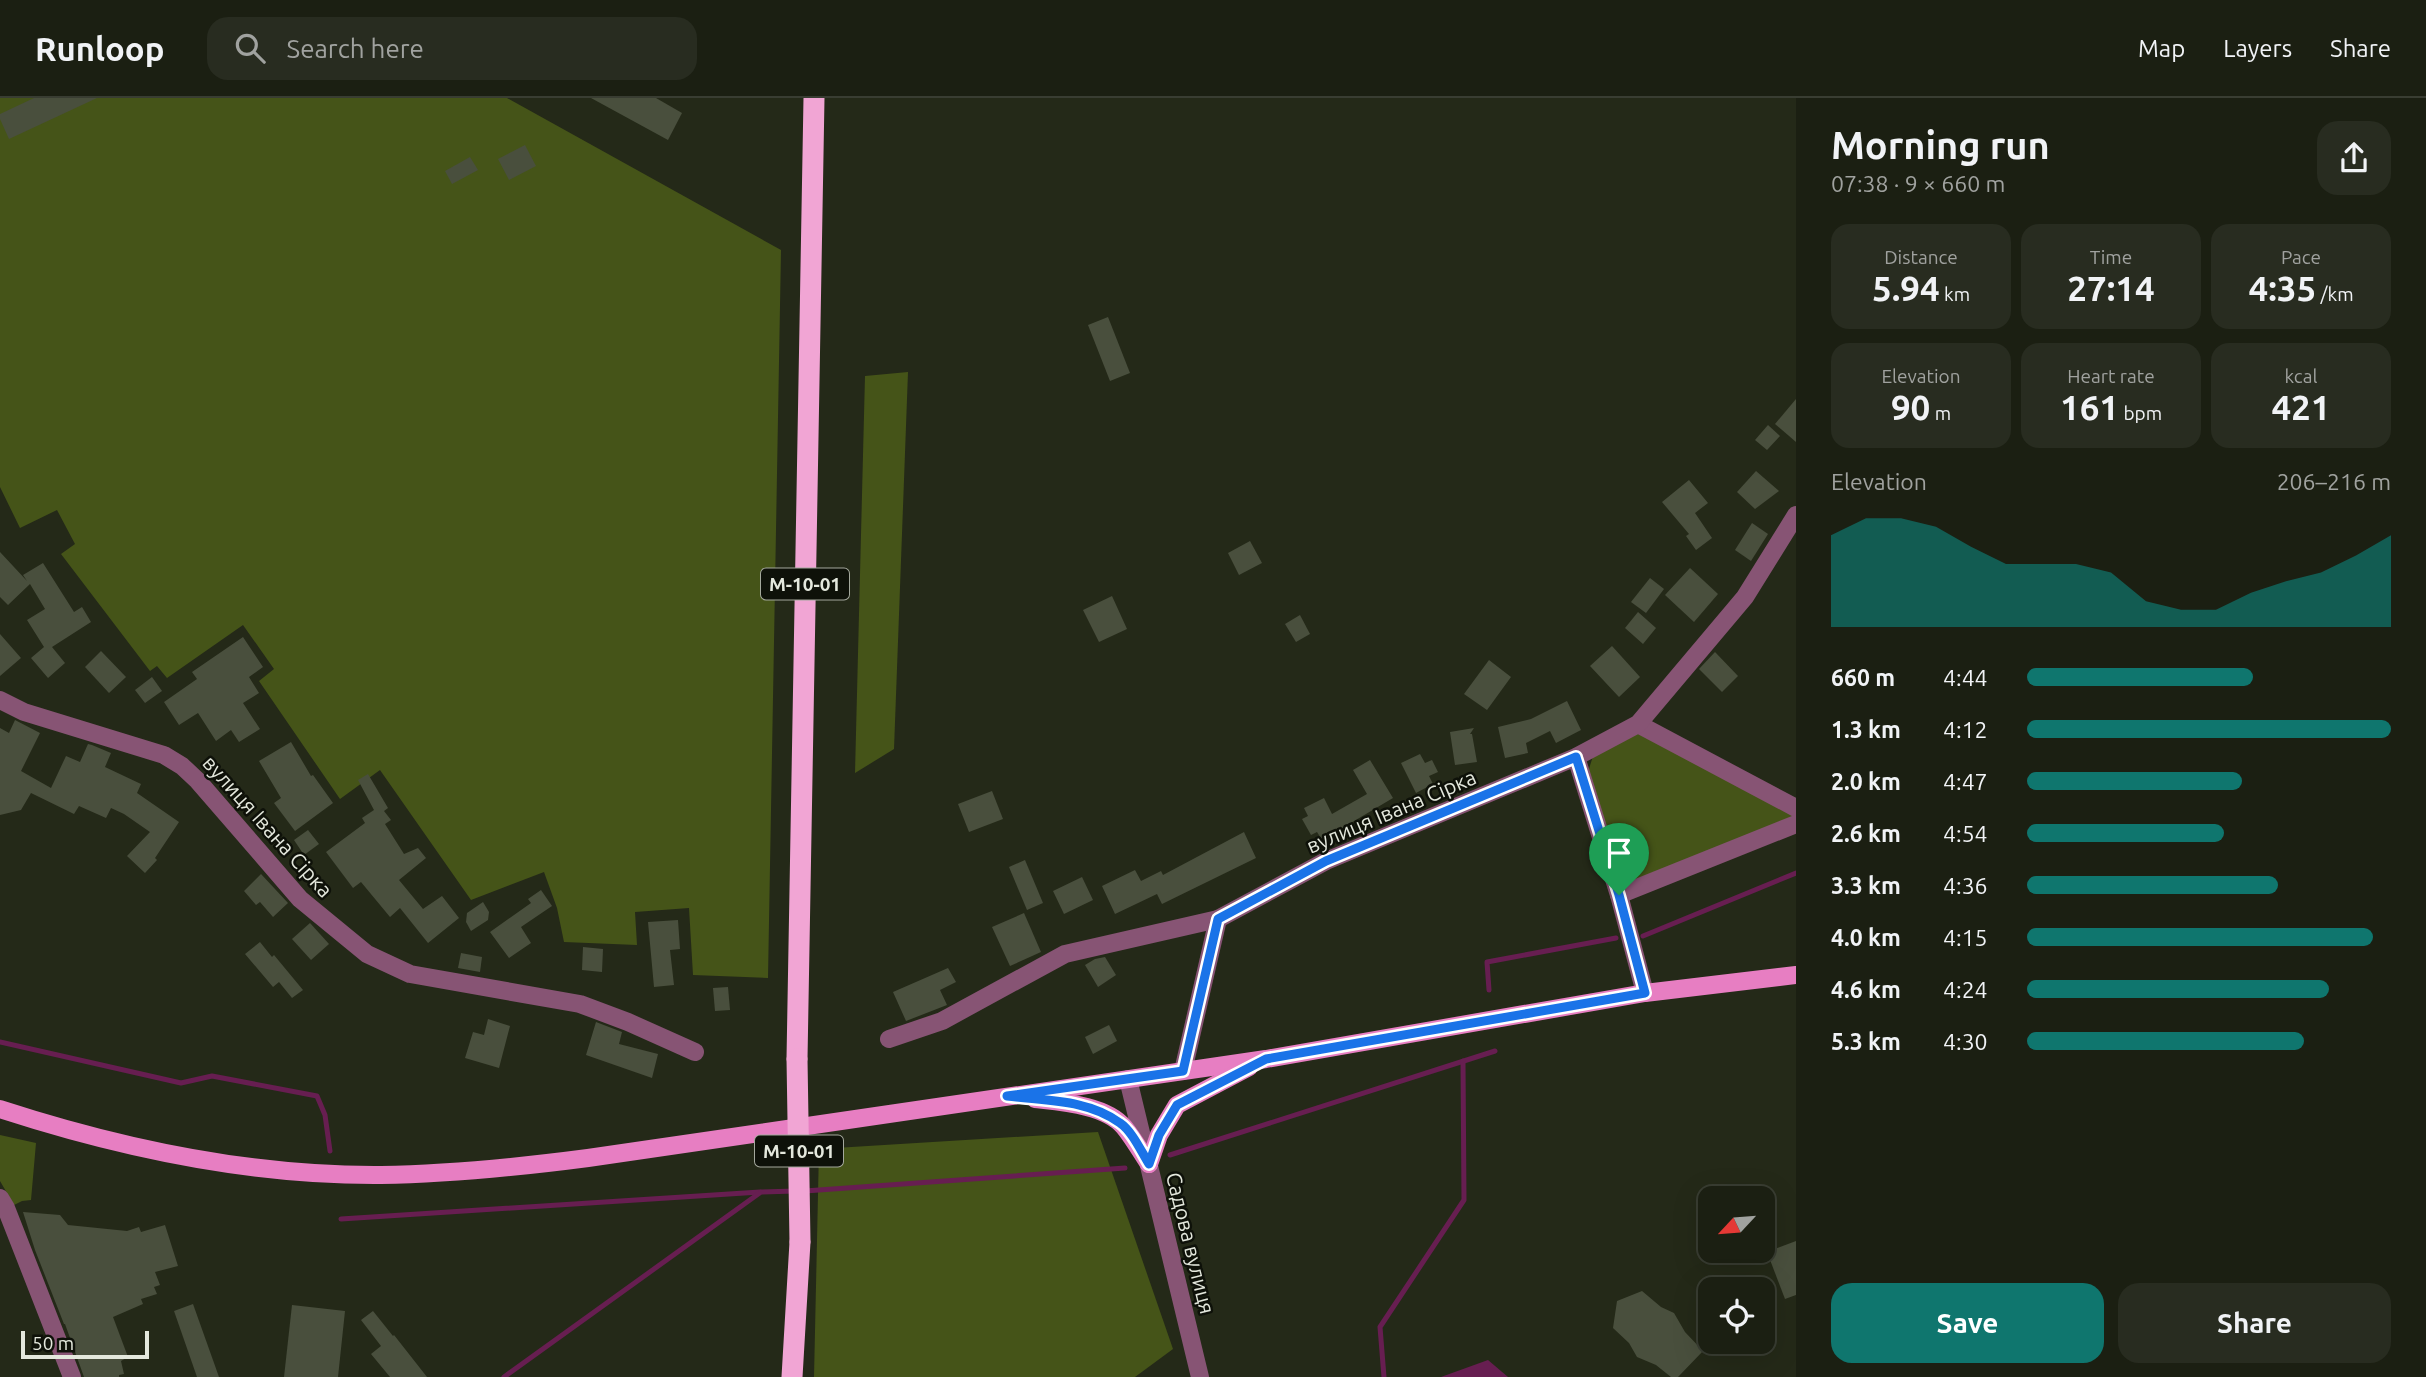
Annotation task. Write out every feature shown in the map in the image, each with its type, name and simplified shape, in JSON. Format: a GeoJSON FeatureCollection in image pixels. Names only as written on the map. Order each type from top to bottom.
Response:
{"type":"FeatureCollection","features":[{"type":"Feature","properties":{"kind":"highway","name":"М-10-01"},"geometry":{"type":"LineString","coordinates":[[792,1377],[800,1242],[797,1059],[814,98]]}},
{"type":"Feature","properties":{"kind":"main road"},"geometry":{"type":"LineString","coordinates":[[0,1109],[141,1149],[222,1164],[380,1175],[513,1167],[1266,1059],[1645,993],[1796,975]]}},
{"type":"Feature","properties":{"kind":"main road"},"geometry":{"type":"LineString","coordinates":[[1149,1164],[1159,1135],[1177,1105],[1266,1059]]}},
{"type":"Feature","properties":{"kind":"main road"},"geometry":{"type":"LineString","coordinates":[[1007,1096],[1077,1104],[1098,1111],[1122,1124],[1149,1164]]}},
{"type":"Feature","properties":{"kind":"street","name":"вулиця Івана Сірка"},"geometry":{"type":"LineString","coordinates":[[889,1039],[942,1021],[1065,954],[1218,919],[1326,861],[1576,757],[1638,724],[1745,597],[1796,515]]}},
{"type":"Feature","properties":{"kind":"street","name":"вулиця Івана Сірка"},"geometry":{"type":"LineString","coordinates":[[0,700],[24,712],[164,755],[182,766],[306,905],[356,947],[374,958],[413,975],[580,1004],[695,1052]]}},
{"type":"Feature","properties":{"kind":"street"},"geometry":{"type":"LineString","coordinates":[[1638,724],[1796,808]]}},
{"type":"Feature","properties":{"kind":"street"},"geometry":{"type":"LineString","coordinates":[[1576,757],[1619,895],[1645,993]]}},
{"type":"Feature","properties":{"kind":"street"},"geometry":{"type":"LineString","coordinates":[[1619,895],[1796,824]]}},
{"type":"Feature","properties":{"kind":"street"},"geometry":{"type":"LineString","coordinates":[[1183,1071],[1218,919]]}},
{"type":"Feature","properties":{"kind":"street","name":"Садова вулиця"},"geometry":{"type":"LineString","coordinates":[[1128,1079],[1200,1377]]}},
{"type":"Feature","properties":{"kind":"street"},"geometry":{"type":"LineString","coordinates":[[0,1198],[72,1377]]}},
{"type":"Feature","properties":{"kind":"green space"},"geometry":{"type":"Polygon","coordinates":[[[0,98],[507,98],[781,250],[768,978],[693,975],[689,908],[635,912],[637,945],[564,942],[557,908],[544,872],[471,900],[380,770],[340,799],[259,681],[274,669],[243,625],[167,678],[157,666],[150,671],[61,554],[75,544],[57,510],[20,528],[0,487],[0,98]]]}},
{"type":"Feature","properties":{"kind":"green space"},"geometry":{"type":"Polygon","coordinates":[[[908,372],[894,749],[855,773],[865,376],[908,372]]]}},
{"type":"Feature","properties":{"kind":"green space"},"geometry":{"type":"Polygon","coordinates":[[[1633,731],[1796,812],[1796,822],[1626,886],[1616,875],[1588,772],[1594,753],[1633,731]]]}},
{"type":"Feature","properties":{"kind":"green space"},"geometry":{"type":"Polygon","coordinates":[[[1098,1132],[1173,1349],[1135,1377],[814,1377],[819,1149],[1098,1132]]]}},
{"type":"Feature","properties":{"kind":"green space"},"geometry":{"type":"Polygon","coordinates":[[[0,1135],[36,1143],[31,1200],[14,1205],[0,1181],[0,1135]]]}},
{"type":"Feature","properties":{"kind":"shaded area"},"geometry":{"type":"Polygon","coordinates":[[[1488,1360],[1508,1377],[1441,1377],[1488,1360]]]}},
{"type":"Feature","properties":{"kind":"building"},"geometry":{"type":"Polygon","coordinates":[[[34,98],[97,98],[9,139],[0,114],[34,98]]]}},
{"type":"Feature","properties":{"kind":"building"},"geometry":{"type":"Polygon","coordinates":[[[591,98],[656,98],[682,113],[668,140],[591,98]]]}},
{"type":"Feature","properties":{"kind":"building"},"geometry":{"type":"Polygon","coordinates":[[[525,145],[536,166],[509,180],[498,159],[525,145]]]}},
{"type":"Feature","properties":{"kind":"building"},"geometry":{"type":"Polygon","coordinates":[[[470,157],[478,170],[452,184],[445,171],[470,157]]]}},
{"type":"Feature","properties":{"kind":"building"},"geometry":{"type":"Polygon","coordinates":[[[1108,317],[1130,373],[1110,381],[1088,325],[1108,317]]]}},
{"type":"Feature","properties":{"kind":"building"},"geometry":{"type":"Polygon","coordinates":[[[1796,399],[1796,442],[1775,424],[1796,399]]]}},
{"type":"Feature","properties":{"kind":"building"},"geometry":{"type":"Polygon","coordinates":[[[1768,425],[1780,436],[1767,450],[1755,440],[1768,425]]]}},
{"type":"Feature","properties":{"kind":"building"},"geometry":{"type":"Polygon","coordinates":[[[1756,471],[1779,491],[1755,509],[1737,492],[1756,471]]]}},
{"type":"Feature","properties":{"kind":"building"},"geometry":{"type":"Polygon","coordinates":[[[1689,480],[1708,503],[1695,513],[1712,538],[1696,550],[1686,536],[1689,534],[1662,502],[1689,480]]]}},
{"type":"Feature","properties":{"kind":"building"},"geometry":{"type":"Polygon","coordinates":[[[1752,523],[1768,534],[1751,561],[1735,550],[1752,523]]]}},
{"type":"Feature","properties":{"kind":"building"},"geometry":{"type":"Polygon","coordinates":[[[1250,541],[1262,563],[1239,575],[1228,553],[1250,541]]]}},
{"type":"Feature","properties":{"kind":"building"},"geometry":{"type":"Polygon","coordinates":[[[0,552],[27,581],[23,575],[43,563],[74,612],[82,607],[91,622],[52,647],[65,663],[48,678],[31,658],[44,647],[27,620],[45,609],[30,584],[8,605],[0,597],[0,552]]]}},
{"type":"Feature","properties":{"kind":"building"},"geometry":{"type":"Polygon","coordinates":[[[1690,568],[1718,594],[1694,622],[1665,595],[1690,568]]]}},
{"type":"Feature","properties":{"kind":"building"},"geometry":{"type":"Polygon","coordinates":[[[1650,578],[1664,589],[1646,613],[1631,602],[1650,578]]]}},
{"type":"Feature","properties":{"kind":"building"},"geometry":{"type":"Polygon","coordinates":[[[1112,596],[1127,629],[1099,642],[1083,610],[1112,596]]]}},
{"type":"Feature","properties":{"kind":"building"},"geometry":{"type":"Polygon","coordinates":[[[1638,612],[1656,628],[1643,644],[1625,628],[1638,612]]]}},
{"type":"Feature","properties":{"kind":"building"},"geometry":{"type":"Polygon","coordinates":[[[1300,615],[1310,634],[1296,642],[1285,624],[1300,615]]]}},
{"type":"Feature","properties":{"kind":"building"},"geometry":{"type":"Polygon","coordinates":[[[0,634],[21,658],[0,676],[0,634]]]}},
{"type":"Feature","properties":{"kind":"building"},"geometry":{"type":"Polygon","coordinates":[[[243,637],[263,667],[249,677],[259,693],[243,703],[260,729],[239,742],[231,730],[216,741],[198,713],[179,725],[164,702],[197,679],[192,672],[243,637]]]}},
{"type":"Feature","properties":{"kind":"building"},"geometry":{"type":"Polygon","coordinates":[[[1612,646],[1640,677],[1619,697],[1590,666],[1612,646]]]}},
{"type":"Feature","properties":{"kind":"building"},"geometry":{"type":"Polygon","coordinates":[[[101,651],[126,677],[109,693],[85,667],[101,651]]]}},
{"type":"Feature","properties":{"kind":"building"},"geometry":{"type":"Polygon","coordinates":[[[1715,652],[1738,676],[1722,692],[1699,669],[1715,652]]]}},
{"type":"Feature","properties":{"kind":"building"},"geometry":{"type":"Polygon","coordinates":[[[1489,660],[1511,677],[1487,710],[1464,694],[1489,660]]]}},
{"type":"Feature","properties":{"kind":"building"},"geometry":{"type":"Polygon","coordinates":[[[152,677],[162,691],[145,703],[135,690],[152,677]]]}},
{"type":"Feature","properties":{"kind":"building"},"geometry":{"type":"Polygon","coordinates":[[[1567,701],[1581,730],[1556,743],[1550,731],[1526,743],[1528,753],[1505,758],[1498,727],[1531,719],[1567,701]]]}},
{"type":"Feature","properties":{"kind":"building"},"geometry":{"type":"Polygon","coordinates":[[[15,720],[40,733],[21,771],[51,788],[66,756],[80,762],[88,744],[92,745],[111,753],[105,767],[141,784],[137,793],[179,822],[155,858],[157,860],[145,873],[127,856],[150,832],[111,808],[106,818],[79,806],[74,814],[31,793],[21,810],[0,815],[0,728],[9,733],[15,720]]]}},
{"type":"Feature","properties":{"kind":"building"},"geometry":{"type":"Polygon","coordinates":[[[1474,728],[1470,734],[1477,762],[1455,765],[1450,732],[1474,728]]]}},
{"type":"Feature","properties":{"kind":"building"},"geometry":{"type":"Polygon","coordinates":[[[291,742],[311,776],[313,775],[333,803],[295,831],[274,803],[281,798],[259,761],[291,742]]]}},
{"type":"Feature","properties":{"kind":"building"},"geometry":{"type":"Polygon","coordinates":[[[1420,754],[1425,763],[1432,760],[1438,772],[1429,776],[1433,784],[1416,793],[1401,763],[1420,754]]]}},
{"type":"Feature","properties":{"kind":"building"},"geometry":{"type":"Polygon","coordinates":[[[1370,760],[1393,798],[1322,840],[1317,832],[1311,835],[1302,819],[1308,816],[1304,808],[1324,798],[1332,814],[1367,794],[1353,770],[1370,760]]]}},
{"type":"Feature","properties":{"kind":"building"},"geometry":{"type":"Polygon","coordinates":[[[368,774],[388,808],[384,811],[391,820],[385,824],[404,854],[418,848],[426,858],[399,880],[423,909],[442,896],[459,918],[428,943],[400,908],[390,917],[361,882],[353,888],[326,852],[365,823],[362,818],[374,810],[358,780],[368,774]]]}},
{"type":"Feature","properties":{"kind":"building"},"geometry":{"type":"Polygon","coordinates":[[[992,791],[1003,819],[969,832],[958,804],[992,791]]]}},
{"type":"Feature","properties":{"kind":"building"},"geometry":{"type":"Polygon","coordinates":[[[308,830],[319,844],[304,855],[294,840],[308,830]]]}},
{"type":"Feature","properties":{"kind":"building"},"geometry":{"type":"Polygon","coordinates":[[[1244,832],[1256,858],[1162,904],[1157,894],[1115,914],[1102,886],[1135,870],[1141,881],[1161,871],[1163,875],[1244,832]]]}},
{"type":"Feature","properties":{"kind":"building"},"geometry":{"type":"Polygon","coordinates":[[[1025,860],[1043,903],[1027,910],[1009,867],[1025,860]]]}},
{"type":"Feature","properties":{"kind":"building"},"geometry":{"type":"Polygon","coordinates":[[[261,874],[288,903],[273,917],[260,902],[256,905],[244,891],[261,874]]]}},
{"type":"Feature","properties":{"kind":"building"},"geometry":{"type":"Polygon","coordinates":[[[1082,877],[1093,900],[1064,914],[1053,891],[1082,877]]]}},
{"type":"Feature","properties":{"kind":"building"},"geometry":{"type":"Polygon","coordinates":[[[541,890],[552,906],[521,927],[531,943],[509,958],[490,932],[531,903],[528,899],[541,890]]]}},
{"type":"Feature","properties":{"kind":"building"},"geometry":{"type":"Polygon","coordinates":[[[483,902],[489,912],[488,920],[471,931],[466,922],[467,913],[483,902]]]}},
{"type":"Feature","properties":{"kind":"building"},"geometry":{"type":"Polygon","coordinates":[[[1024,913],[1041,952],[1010,966],[992,927],[1024,913]]]}},
{"type":"Feature","properties":{"kind":"building"},"geometry":{"type":"Polygon","coordinates":[[[678,920],[680,949],[670,950],[674,985],[654,987],[648,922],[678,920]]]}},
{"type":"Feature","properties":{"kind":"building"},"geometry":{"type":"Polygon","coordinates":[[[310,923],[329,944],[311,960],[292,939],[310,923]]]}},
{"type":"Feature","properties":{"kind":"building"},"geometry":{"type":"Polygon","coordinates":[[[260,942],[303,990],[292,998],[279,982],[273,987],[245,954],[260,942]]]}},
{"type":"Feature","properties":{"kind":"building"},"geometry":{"type":"Polygon","coordinates":[[[583,947],[603,949],[602,972],[582,970],[583,947]]]}},
{"type":"Feature","properties":{"kind":"building"},"geometry":{"type":"Polygon","coordinates":[[[461,953],[482,957],[480,972],[458,968],[461,953]]]}},
{"type":"Feature","properties":{"kind":"building"},"geometry":{"type":"Polygon","coordinates":[[[1105,957],[1116,975],[1098,987],[1085,965],[1105,957]]]}},
{"type":"Feature","properties":{"kind":"building"},"geometry":{"type":"Polygon","coordinates":[[[948,968],[956,982],[940,990],[947,1005],[906,1021],[893,992],[948,968]]]}},
{"type":"Feature","properties":{"kind":"building"},"geometry":{"type":"Polygon","coordinates":[[[728,987],[730,1010],[715,1011],[713,988],[728,987]]]}},
{"type":"Feature","properties":{"kind":"building"},"geometry":{"type":"Polygon","coordinates":[[[488,1019],[510,1026],[499,1068],[465,1058],[473,1032],[484,1035],[488,1019]]]}},
{"type":"Feature","properties":{"kind":"building"},"geometry":{"type":"Polygon","coordinates":[[[596,1022],[622,1032],[619,1044],[658,1054],[652,1078],[586,1055],[596,1022]]]}},
{"type":"Feature","properties":{"kind":"building"},"geometry":{"type":"Polygon","coordinates":[[[1109,1025],[1117,1041],[1093,1054],[1085,1037],[1109,1025]]]}},
{"type":"Feature","properties":{"kind":"building"},"geometry":{"type":"Polygon","coordinates":[[[23,1212],[60,1215],[68,1225],[127,1231],[139,1227],[141,1232],[165,1225],[178,1266],[155,1272],[160,1285],[154,1287],[157,1294],[141,1299],[143,1304],[113,1317],[128,1357],[121,1361],[124,1374],[119,1377],[84,1377],[23,1212]]]}},
{"type":"Feature","properties":{"kind":"building"},"geometry":{"type":"Polygon","coordinates":[[[1796,1241],[1796,1295],[1785,1299],[1772,1264],[1775,1263],[1775,1249],[1796,1241]]]}},
{"type":"Feature","properties":{"kind":"building"},"geometry":{"type":"Polygon","coordinates":[[[1642,1291],[1661,1307],[1674,1313],[1685,1332],[1698,1346],[1700,1354],[1678,1377],[1671,1377],[1656,1365],[1637,1357],[1629,1343],[1613,1328],[1617,1301],[1642,1291]]]}},
{"type":"Feature","properties":{"kind":"building"},"geometry":{"type":"Polygon","coordinates":[[[193,1304],[219,1377],[197,1377],[174,1311],[193,1304]]]}},
{"type":"Feature","properties":{"kind":"building"},"geometry":{"type":"Polygon","coordinates":[[[292,1305],[345,1311],[338,1377],[284,1377],[292,1305]]]}},
{"type":"Feature","properties":{"kind":"building"},"geometry":{"type":"Polygon","coordinates":[[[373,1311],[427,1377],[390,1377],[371,1354],[381,1346],[361,1320],[373,1311]]]}},
{"type":"Feature","properties":{"kind":"waterway"},"geometry":{"type":"LineString","coordinates":[[1643,936],[1796,873]]}},
{"type":"Feature","properties":{"kind":"waterway"},"geometry":{"type":"LineString","coordinates":[[1489,990],[1487,962],[1616,938]]}},
{"type":"Feature","properties":{"kind":"waterway"},"geometry":{"type":"LineString","coordinates":[[0,1042],[181,1083],[212,1076],[317,1096],[325,1115],[330,1151]]}},
{"type":"Feature","properties":{"kind":"waterway"},"geometry":{"type":"LineString","coordinates":[[1170,1155],[1495,1051]]}},
{"type":"Feature","properties":{"kind":"waterway"},"geometry":{"type":"LineString","coordinates":[[1384,1377],[1380,1327],[1464,1200],[1463,1061]]}},
{"type":"Feature","properties":{"kind":"waterway"},"geometry":{"type":"LineString","coordinates":[[805,1191],[1125,1168]]}},
{"type":"Feature","properties":{"kind":"waterway"},"geometry":{"type":"LineString","coordinates":[[504,1377],[761,1192],[795,1191]]}},
{"type":"Feature","properties":{"kind":"waterway"},"geometry":{"type":"LineString","coordinates":[[341,1219],[760,1192]]}},
{"type":"Feature","properties":{"kind":"route"},"geometry":{"type":"LineString","coordinates":[[1576,757],[1619,895],[1645,993],[1266,1059],[1177,1105],[1159,1135],[1149,1164],[1122,1124],[1098,1111],[1077,1104],[1007,1096],[1183,1071],[1218,919],[1326,861],[1576,757]]}}]}
